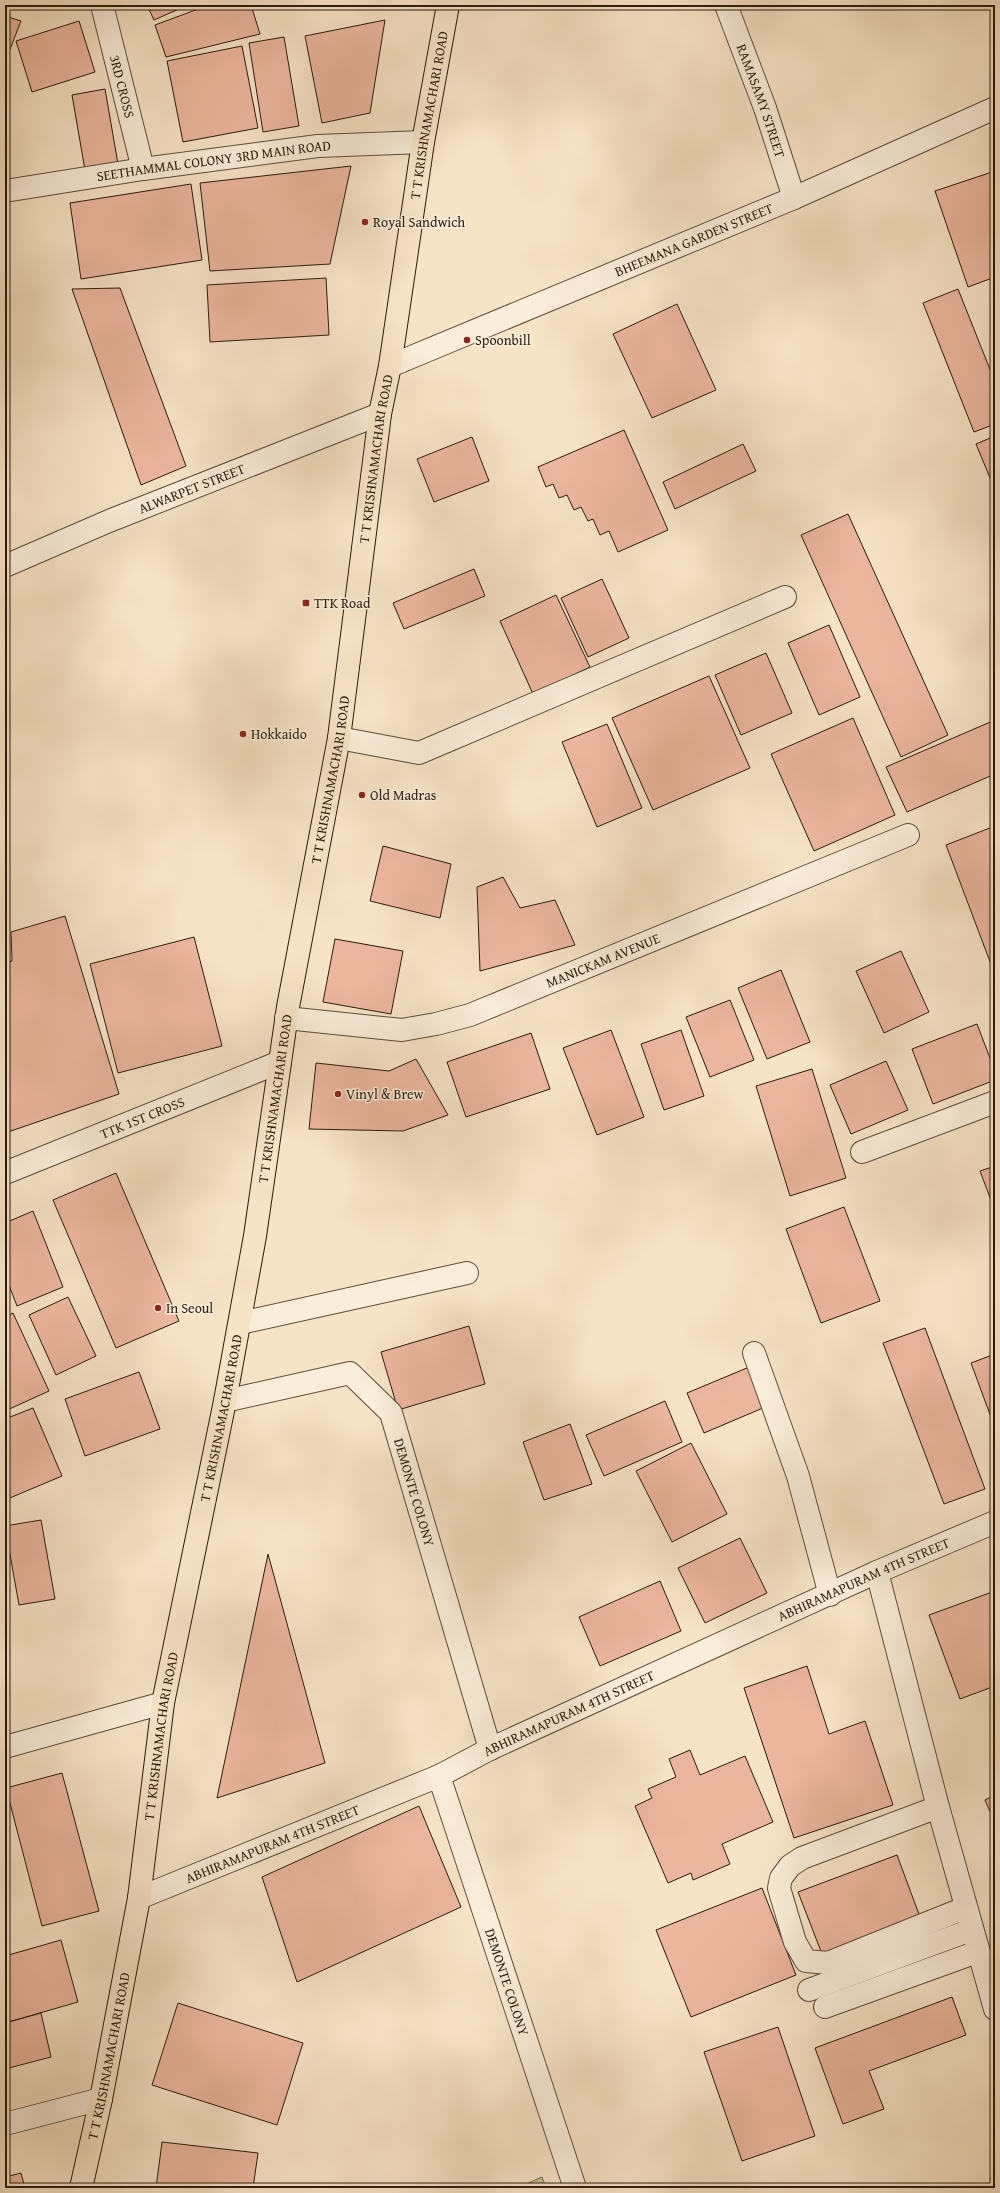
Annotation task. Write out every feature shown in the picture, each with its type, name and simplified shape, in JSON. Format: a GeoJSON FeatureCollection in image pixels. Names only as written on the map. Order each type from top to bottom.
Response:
{"type":"FeatureCollection","features":[{"type":"Feature","properties":{"kind":"main road","name":"T T KRISHNAMACHARI ROAD"},"geometry":{"type":"LineString","coordinates":[[81,2188],[101,2098],[139,1898],[163,1703],[240,1323],[255,1236],[286,1018],[339,738],[380,414],[390,366],[423,142],[448,5]]}},
{"type":"Feature","properties":{"kind":"street","name":"3RD CROSS"},"geometry":{"type":"LineString","coordinates":[[102,5],[143,169]]}},
{"type":"Feature","properties":{"kind":"street","name":"RAMASAMY STREET"},"geometry":{"type":"LineString","coordinates":[[726,5],[765,108],[794,198]]}},
{"type":"Feature","properties":{"kind":"street","name":"BHEEMANA GARDEN STREET"},"geometry":{"type":"LineString","coordinates":[[390,366],[794,198],[995,108]]}},
{"type":"Feature","properties":{"kind":"street","name":"SEETHAMMAL COLONY 3RD MAIN ROAD"},"geometry":{"type":"LineString","coordinates":[[5,191],[143,169],[318,146],[423,142]]}},
{"type":"Feature","properties":{"kind":"street","name":"ALWARPET STREET"},"geometry":{"type":"LineString","coordinates":[[5,566],[109,521],[380,414]]}},
{"type":"Feature","properties":{"kind":"street"},"geometry":{"type":"LineString","coordinates":[[339,738],[419,753],[785,597]]}},
{"type":"Feature","properties":{"kind":"street","name":"MANICKAM AVENUE"},"geometry":{"type":"LineString","coordinates":[[286,1018],[402,1030],[436,1024],[470,1015],[908,835]]}},
{"type":"Feature","properties":{"kind":"street","name":"TTK 1ST CROSS"},"geometry":{"type":"LineString","coordinates":[[5,1173],[280,1062]]}},
{"type":"Feature","properties":{"kind":"street"},"geometry":{"type":"LineString","coordinates":[[862,1152],[995,1102]]}},
{"type":"Feature","properties":{"kind":"street"},"geometry":{"type":"LineString","coordinates":[[240,1323],[467,1273]]}},
{"type":"Feature","properties":{"kind":"street"},"geometry":{"type":"LineString","coordinates":[[754,1353],[798,1476],[830,1595]]}},
{"type":"Feature","properties":{"kind":"street","name":"DEMONTE COLONY"},"geometry":{"type":"LineString","coordinates":[[225,1401],[350,1373],[391,1412],[490,1749]]}},
{"type":"Feature","properties":{"kind":"street","name":"ABHIRAMAPURAM 4TH STREET"},"geometry":{"type":"LineString","coordinates":[[139,1898],[439,1776],[490,1749],[830,1595],[877,1572],[995,1522]]}},
{"type":"Feature","properties":{"kind":"street"},"geometry":{"type":"LineString","coordinates":[[877,1572],[965,1908],[995,2009]]}},
{"type":"Feature","properties":{"kind":"street"},"geometry":{"type":"LineString","coordinates":[[5,1747],[163,1703]]}},
{"type":"Feature","properties":{"kind":"street","name":"DEMONTE COLONY"},"geometry":{"type":"LineString","coordinates":[[439,1776],[576,2188]]}},
{"type":"Feature","properties":{"kind":"street"},"geometry":{"type":"LineString","coordinates":[[938,1806],[802,1858],[790,1866],[782,1878],[779,1888],[796,1942],[806,1961],[828,1963],[965,1908]]}},
{"type":"Feature","properties":{"kind":"street"},"geometry":{"type":"LineString","coordinates":[[809,1990],[971,1930]]}},
{"type":"Feature","properties":{"kind":"street"},"geometry":{"type":"LineString","coordinates":[[825,2007],[977,1952]]}},
{"type":"Feature","properties":{"kind":"street"},"geometry":{"type":"LineString","coordinates":[[5,2124],[101,2098]]}},
{"type":"Feature","properties":{"kind":"green space"},"geometry":{"type":"Polygon","coordinates":[[[542,2177],[546,2188],[517,2188],[542,2177]]]}},
{"type":"Feature","properties":{"kind":"building"},"geometry":{"type":"Polygon","coordinates":[[[147,5],[188,5],[154,20],[147,5]]]}},
{"type":"Feature","properties":{"kind":"building"},"geometry":{"type":"Polygon","coordinates":[[[209,5],[251,5],[260,34],[166,57],[155,25],[209,5]]]}},
{"type":"Feature","properties":{"kind":"building"},"geometry":{"type":"Polygon","coordinates":[[[5,16],[21,21],[5,62],[5,16]]]}},
{"type":"Feature","properties":{"kind":"building"},"geometry":{"type":"Polygon","coordinates":[[[385,20],[370,113],[322,123],[305,36],[385,20]]]}},
{"type":"Feature","properties":{"kind":"building"},"geometry":{"type":"Polygon","coordinates":[[[79,21],[95,72],[32,92],[16,41],[79,21]]]}},
{"type":"Feature","properties":{"kind":"building"},"geometry":{"type":"Polygon","coordinates":[[[284,37],[299,126],[263,132],[249,43],[284,37]]]}},
{"type":"Feature","properties":{"kind":"building"},"geometry":{"type":"Polygon","coordinates":[[[242,46],[258,128],[183,142],[167,61],[242,46]]]}},
{"type":"Feature","properties":{"kind":"building"},"geometry":{"type":"Polygon","coordinates":[[[105,89],[118,164],[85,170],[72,95],[105,89]]]}},
{"type":"Feature","properties":{"kind":"building"},"geometry":{"type":"Polygon","coordinates":[[[351,166],[330,264],[210,271],[200,183],[351,166]]]}},
{"type":"Feature","properties":{"kind":"building"},"geometry":{"type":"Polygon","coordinates":[[[995,171],[995,277],[968,287],[935,191],[995,171]]]}},
{"type":"Feature","properties":{"kind":"building"},"geometry":{"type":"Polygon","coordinates":[[[191,184],[202,260],[81,279],[70,203],[191,184]]]}},
{"type":"Feature","properties":{"kind":"building"},"geometry":{"type":"Polygon","coordinates":[[[326,278],[329,335],[210,342],[207,285],[326,278]]]}},
{"type":"Feature","properties":{"kind":"building"},"geometry":{"type":"Polygon","coordinates":[[[120,288],[186,466],[141,485],[72,289],[120,288]]]}},
{"type":"Feature","properties":{"kind":"building"},"geometry":{"type":"Polygon","coordinates":[[[958,289],[995,382],[995,424],[974,432],[923,303],[958,289]]]}},
{"type":"Feature","properties":{"kind":"building"},"geometry":{"type":"Polygon","coordinates":[[[677,304],[716,390],[652,418],[613,334],[677,304]]]}},
{"type":"Feature","properties":{"kind":"building"},"geometry":{"type":"Polygon","coordinates":[[[624,430],[668,530],[618,552],[609,531],[600,535],[593,519],[588,521],[581,507],[574,510],[567,495],[559,498],[553,484],[546,487],[538,467],[624,430]]]}},
{"type":"Feature","properties":{"kind":"building"},"geometry":{"type":"Polygon","coordinates":[[[995,436],[995,490],[976,444],[995,436]]]}},
{"type":"Feature","properties":{"kind":"building"},"geometry":{"type":"Polygon","coordinates":[[[472,437],[489,481],[434,502],[417,459],[472,437]]]}},
{"type":"Feature","properties":{"kind":"building"},"geometry":{"type":"Polygon","coordinates":[[[743,444],[756,471],[675,509],[663,482],[743,444]]]}},
{"type":"Feature","properties":{"kind":"building"},"geometry":{"type":"Polygon","coordinates":[[[848,514],[948,735],[901,757],[801,535],[848,514]]]}},
{"type":"Feature","properties":{"kind":"building"},"geometry":{"type":"Polygon","coordinates":[[[474,569],[485,596],[404,629],[393,603],[474,569]]]}},
{"type":"Feature","properties":{"kind":"building"},"geometry":{"type":"Polygon","coordinates":[[[602,579],[629,638],[588,657],[561,598],[602,579]]]}},
{"type":"Feature","properties":{"kind":"building"},"geometry":{"type":"Polygon","coordinates":[[[556,595],[590,667],[533,694],[500,621],[556,595]]]}},
{"type":"Feature","properties":{"kind":"building"},"geometry":{"type":"Polygon","coordinates":[[[829,625],[860,697],[819,715],[788,643],[829,625]]]}},
{"type":"Feature","properties":{"kind":"building"},"geometry":{"type":"Polygon","coordinates":[[[766,653],[792,713],[741,735],[715,675],[766,653]]]}},
{"type":"Feature","properties":{"kind":"building"},"geometry":{"type":"Polygon","coordinates":[[[709,676],[750,768],[653,810],[612,718],[709,676]]]}},
{"type":"Feature","properties":{"kind":"building"},"geometry":{"type":"Polygon","coordinates":[[[853,718],[895,815],[814,851],[771,754],[853,718]]]}},
{"type":"Feature","properties":{"kind":"building"},"geometry":{"type":"Polygon","coordinates":[[[995,720],[995,774],[907,812],[886,767],[995,720]]]}},
{"type":"Feature","properties":{"kind":"building"},"geometry":{"type":"Polygon","coordinates":[[[607,724],[642,808],[597,827],[562,742],[607,724]]]}},
{"type":"Feature","properties":{"kind":"building"},"geometry":{"type":"Polygon","coordinates":[[[995,826],[995,975],[946,845],[995,826]]]}},
{"type":"Feature","properties":{"kind":"building"},"geometry":{"type":"Polygon","coordinates":[[[383,846],[451,864],[440,918],[370,901],[383,846]]]}},
{"type":"Feature","properties":{"kind":"building"},"geometry":{"type":"Polygon","coordinates":[[[503,877],[520,908],[555,900],[575,945],[480,971],[477,887],[503,877]]]}},
{"type":"Feature","properties":{"kind":"building"},"geometry":{"type":"Polygon","coordinates":[[[65,916],[119,1094],[5,1133],[5,963],[12,961],[11,932],[65,916]]]}},
{"type":"Feature","properties":{"kind":"building"},"geometry":{"type":"Polygon","coordinates":[[[194,937],[222,1046],[118,1073],[90,964],[194,937]]]}},
{"type":"Feature","properties":{"kind":"building"},"geometry":{"type":"Polygon","coordinates":[[[335,939],[403,951],[391,1014],[323,1002],[335,939]]]}},
{"type":"Feature","properties":{"kind":"building"},"geometry":{"type":"Polygon","coordinates":[[[901,951],[929,1012],[884,1033],[856,971],[901,951]]]}},
{"type":"Feature","properties":{"kind":"building"},"geometry":{"type":"Polygon","coordinates":[[[781,970],[810,1042],[767,1059],[738,988],[781,970]]]}},
{"type":"Feature","properties":{"kind":"building"},"geometry":{"type":"Polygon","coordinates":[[[730,1000],[754,1060],[710,1077],[686,1017],[730,1000]]]}},
{"type":"Feature","properties":{"kind":"building"},"geometry":{"type":"Polygon","coordinates":[[[977,1024],[995,1071],[995,1080],[933,1104],[912,1049],[977,1024]]]}},
{"type":"Feature","properties":{"kind":"building"},"geometry":{"type":"Polygon","coordinates":[[[611,1030],[644,1117],[597,1135],[563,1048],[611,1030]]]}},
{"type":"Feature","properties":{"kind":"building"},"geometry":{"type":"Polygon","coordinates":[[[681,1030],[704,1096],[664,1110],[641,1044],[681,1030]]]}},
{"type":"Feature","properties":{"kind":"building"},"geometry":{"type":"Polygon","coordinates":[[[531,1033],[550,1089],[466,1117],[447,1062],[531,1033]]]}},
{"type":"Feature","properties":{"kind":"building"},"geometry":{"type":"Polygon","coordinates":[[[416,1059],[448,1115],[403,1131],[309,1129],[316,1063],[389,1071],[416,1059]]]}},
{"type":"Feature","properties":{"kind":"building"},"geometry":{"type":"Polygon","coordinates":[[[886,1061],[908,1110],[851,1134],[830,1085],[886,1061]]]}},
{"type":"Feature","properties":{"kind":"building"},"geometry":{"type":"Polygon","coordinates":[[[812,1069],[846,1178],[790,1196],[756,1086],[812,1069]]]}},
{"type":"Feature","properties":{"kind":"building"},"geometry":{"type":"Polygon","coordinates":[[[995,1166],[995,1211],[980,1171],[995,1166]]]}},
{"type":"Feature","properties":{"kind":"building"},"geometry":{"type":"Polygon","coordinates":[[[116,1173],[179,1321],[116,1348],[53,1200],[116,1173]]]}},
{"type":"Feature","properties":{"kind":"building"},"geometry":{"type":"Polygon","coordinates":[[[844,1207],[880,1301],[821,1323],[786,1229],[844,1207]]]}},
{"type":"Feature","properties":{"kind":"building"},"geometry":{"type":"Polygon","coordinates":[[[33,1211],[63,1287],[17,1306],[5,1275],[5,1223],[33,1211]]]}},
{"type":"Feature","properties":{"kind":"building"},"geometry":{"type":"Polygon","coordinates":[[[68,1297],[96,1356],[56,1375],[29,1315],[68,1297]]]}},
{"type":"Feature","properties":{"kind":"building"},"geometry":{"type":"Polygon","coordinates":[[[13,1313],[49,1391],[5,1411],[5,1317],[13,1313]]]}},
{"type":"Feature","properties":{"kind":"building"},"geometry":{"type":"Polygon","coordinates":[[[469,1326],[485,1384],[398,1410],[381,1352],[469,1326]]]}},
{"type":"Feature","properties":{"kind":"building"},"geometry":{"type":"Polygon","coordinates":[[[925,1328],[985,1489],[944,1504],[883,1343],[925,1328]]]}},
{"type":"Feature","properties":{"kind":"building"},"geometry":{"type":"Polygon","coordinates":[[[995,1354],[995,1428],[971,1363],[995,1354]]]}},
{"type":"Feature","properties":{"kind":"building"},"geometry":{"type":"Polygon","coordinates":[[[754,1365],[770,1405],[704,1433],[687,1393],[754,1365]]]}},
{"type":"Feature","properties":{"kind":"building"},"geometry":{"type":"Polygon","coordinates":[[[139,1372],[160,1429],[85,1456],[65,1399],[139,1372]]]}},
{"type":"Feature","properties":{"kind":"building"},"geometry":{"type":"Polygon","coordinates":[[[665,1401],[682,1442],[604,1476],[586,1435],[665,1401]]]}},
{"type":"Feature","properties":{"kind":"building"},"geometry":{"type":"Polygon","coordinates":[[[33,1408],[62,1476],[5,1500],[5,1419],[33,1408]]]}},
{"type":"Feature","properties":{"kind":"building"},"geometry":{"type":"Polygon","coordinates":[[[570,1424],[592,1484],[544,1500],[523,1442],[570,1424]]]}},
{"type":"Feature","properties":{"kind":"building"},"geometry":{"type":"Polygon","coordinates":[[[691,1443],[727,1514],[672,1542],[636,1471],[691,1443]]]}},
{"type":"Feature","properties":{"kind":"building"},"geometry":{"type":"Polygon","coordinates":[[[41,1520],[55,1599],[19,1605],[5,1526],[41,1520]]]}},
{"type":"Feature","properties":{"kind":"building"},"geometry":{"type":"Polygon","coordinates":[[[740,1538],[767,1593],[705,1623],[678,1568],[740,1538]]]}},
{"type":"Feature","properties":{"kind":"building"},"geometry":{"type":"Polygon","coordinates":[[[268,1554],[325,1763],[217,1798],[268,1554]]]}},
{"type":"Feature","properties":{"kind":"building"},"geometry":{"type":"Polygon","coordinates":[[[660,1581],[681,1631],[600,1666],[579,1617],[660,1581]]]}},
{"type":"Feature","properties":{"kind":"building"},"geometry":{"type":"Polygon","coordinates":[[[995,1591],[995,1686],[960,1699],[929,1615],[995,1591]]]}},
{"type":"Feature","properties":{"kind":"building"},"geometry":{"type":"Polygon","coordinates":[[[807,1666],[829,1734],[865,1721],[893,1805],[794,1838],[744,1688],[807,1666]]]}},
{"type":"Feature","properties":{"kind":"building"},"geometry":{"type":"Polygon","coordinates":[[[690,1750],[700,1775],[745,1756],[773,1822],[722,1844],[730,1864],[693,1880],[691,1873],[668,1883],[635,1806],[652,1798],[648,1789],[676,1777],[669,1759],[690,1750]]]}},
{"type":"Feature","properties":{"kind":"building"},"geometry":{"type":"Polygon","coordinates":[[[62,1773],[99,1911],[42,1926],[6,1788],[62,1773]]]}},
{"type":"Feature","properties":{"kind":"building"},"geometry":{"type":"Polygon","coordinates":[[[995,1795],[995,1823],[985,1800],[995,1795]]]}},
{"type":"Feature","properties":{"kind":"building"},"geometry":{"type":"Polygon","coordinates":[[[419,1806],[461,1907],[297,1982],[262,1877],[419,1806]]]}},
{"type":"Feature","properties":{"kind":"building"},"geometry":{"type":"Polygon","coordinates":[[[897,1855],[920,1917],[822,1954],[798,1892],[897,1855]]]}},
{"type":"Feature","properties":{"kind":"building"},"geometry":{"type":"Polygon","coordinates":[[[762,1888],[796,1975],[691,2017],[656,1930],[762,1888]]]}},
{"type":"Feature","properties":{"kind":"building"},"geometry":{"type":"Polygon","coordinates":[[[61,1940],[78,2002],[5,2023],[5,1956],[61,1940]]]}},
{"type":"Feature","properties":{"kind":"building"},"geometry":{"type":"Polygon","coordinates":[[[952,1997],[966,2035],[869,2071],[884,2109],[843,2124],[815,2048],[952,1997]]]}},
{"type":"Feature","properties":{"kind":"building"},"geometry":{"type":"Polygon","coordinates":[[[178,2003],[303,2043],[277,2125],[152,2085],[178,2003]]]}},
{"type":"Feature","properties":{"kind":"building"},"geometry":{"type":"Polygon","coordinates":[[[41,2013],[51,2057],[5,2069],[5,2023],[41,2013]]]}},
{"type":"Feature","properties":{"kind":"building"},"geometry":{"type":"Polygon","coordinates":[[[778,2027],[815,2136],[742,2161],[704,2052],[778,2027]]]}},
{"type":"Feature","properties":{"kind":"building"},"geometry":{"type":"Polygon","coordinates":[[[162,2142],[258,2153],[253,2188],[156,2188],[162,2142]]]}},
{"type":"Feature","properties":{"kind":"building"},"geometry":{"type":"Polygon","coordinates":[[[21,2173],[25,2188],[5,2188],[5,2177],[21,2173]]]}},
{"type":"Feature","properties":{"kind":"place","name":"Royal Sandwich"},"geometry":{"type":"Point","coordinates":[365,222]}},
{"type":"Feature","properties":{"kind":"place","name":"Spoonbill"},"geometry":{"type":"Point","coordinates":[467,340]}},
{"type":"Feature","properties":{"kind":"place","name":"TTK Road"},"geometry":{"type":"Point","coordinates":[306,603]}},
{"type":"Feature","properties":{"kind":"place","name":"Hokkaido"},"geometry":{"type":"Point","coordinates":[243,734]}},
{"type":"Feature","properties":{"kind":"place","name":"Old Madras"},"geometry":{"type":"Point","coordinates":[362,795]}},
{"type":"Feature","properties":{"kind":"place","name":"Vinyl & Brew"},"geometry":{"type":"Point","coordinates":[338,1094]}},
{"type":"Feature","properties":{"kind":"place","name":"In Seoul"},"geometry":{"type":"Point","coordinates":[158,1308]}}]}
